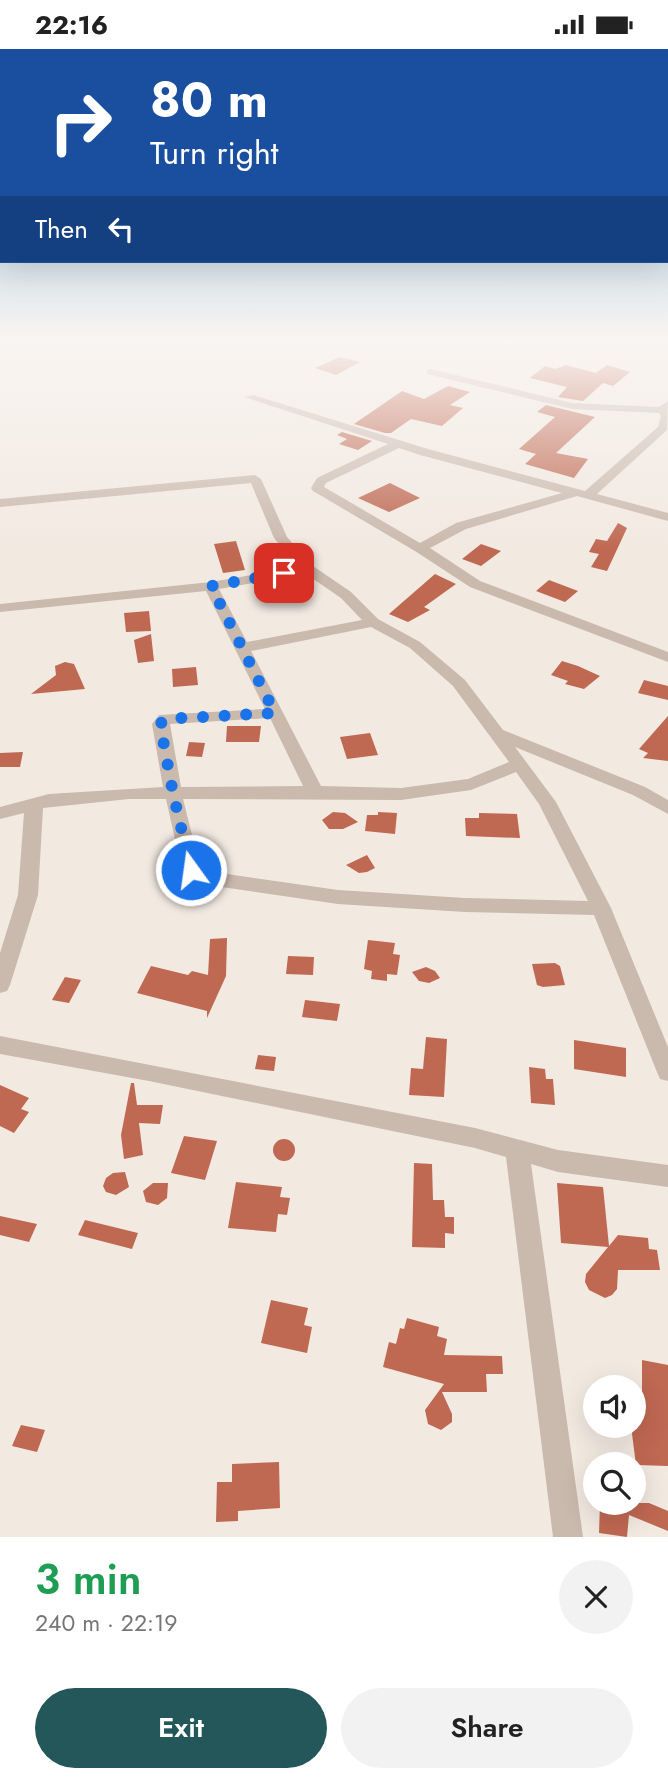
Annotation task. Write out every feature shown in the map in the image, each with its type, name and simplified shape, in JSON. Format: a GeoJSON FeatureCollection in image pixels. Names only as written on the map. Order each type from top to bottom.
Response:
{"type":"FeatureCollection","features":[{"type":"Feature","properties":{"kind":"street"},"geometry":{"type":"LineString","coordinates":[[295,411],[398,444],[668,517]]}},
{"type":"Feature","properties":{"kind":"street"},"geometry":{"type":"LineString","coordinates":[[420,548],[461,526],[581,495],[663,428],[666,411]]}},
{"type":"Feature","properties":{"kind":"street"},"geometry":{"type":"LineString","coordinates":[[398,444],[321,481],[317,488],[420,548],[475,584],[668,657]]}},
{"type":"Feature","properties":{"kind":"street"},"geometry":{"type":"LineString","coordinates":[[0,503],[255,479],[281,538],[308,569],[346,595],[373,622],[415,645],[459,683],[547,802],[601,908],[668,1072]]}},
{"type":"Feature","properties":{"kind":"street"},"geometry":{"type":"LineString","coordinates":[[0,608],[211,586],[308,569]]}},
{"type":"Feature","properties":{"kind":"street"},"geometry":{"type":"LineString","coordinates":[[211,586],[315,792]]}},
{"type":"Feature","properties":{"kind":"street"},"geometry":{"type":"LineString","coordinates":[[242,648],[373,622]]}},
{"type":"Feature","properties":{"kind":"street"},"geometry":{"type":"LineString","coordinates":[[275,713],[162,721],[160,724],[191,870],[201,877],[338,897],[465,905],[601,908]]}},
{"type":"Feature","properties":{"kind":"street"},"geometry":{"type":"LineString","coordinates":[[500,735],[639,791],[668,808]]}},
{"type":"Feature","properties":{"kind":"street"},"geometry":{"type":"LineString","coordinates":[[0,814],[34,803],[130,793],[401,794],[471,784],[520,764]]}},
{"type":"Feature","properties":{"kind":"street"},"geometry":{"type":"LineString","coordinates":[[0,985],[28,895],[34,803]]}},
{"type":"Feature","properties":{"kind":"street"},"geometry":{"type":"LineString","coordinates":[[0,1045],[190,1080],[475,1138],[558,1160],[668,1176]]}},
{"type":"Feature","properties":{"kind":"street"},"geometry":{"type":"LineString","coordinates":[[517,1150],[568,1537]]}},
{"type":"Feature","properties":{"kind":"building"},"geometry":{"type":"Polygon","coordinates":[[[372,411],[459,411],[442,426],[411,419],[391,433],[354,424],[372,411]]]}},
{"type":"Feature","properties":{"kind":"building"},"geometry":{"type":"Polygon","coordinates":[[[572,411],[595,417],[556,453],[588,459],[574,478],[525,464],[536,454],[519,449],[555,417],[537,412],[572,411]]]}},
{"type":"Feature","properties":{"kind":"building"},"geometry":{"type":"Polygon","coordinates":[[[342,432],[372,441],[358,450],[339,444],[347,439],[337,435],[342,432]]]}},
{"type":"Feature","properties":{"kind":"building"},"geometry":{"type":"Polygon","coordinates":[[[390,483],[420,498],[389,512],[358,498],[390,483]]]}},
{"type":"Feature","properties":{"kind":"building"},"geometry":{"type":"Polygon","coordinates":[[[618,523],[627,528],[607,571],[591,567],[599,554],[589,552],[596,539],[607,541],[618,523]]]}},
{"type":"Feature","properties":{"kind":"building"},"geometry":{"type":"Polygon","coordinates":[[[236,541],[245,570],[223,573],[214,544],[236,541]]]}},
{"type":"Feature","properties":{"kind":"building"},"geometry":{"type":"Polygon","coordinates":[[[481,544],[501,551],[481,566],[462,559],[481,544]]]}},
{"type":"Feature","properties":{"kind":"building"},"geometry":{"type":"Polygon","coordinates":[[[435,574],[456,584],[424,607],[430,610],[408,622],[389,614],[435,574]]]}},
{"type":"Feature","properties":{"kind":"building"},"geometry":{"type":"Polygon","coordinates":[[[549,580],[578,591],[565,602],[536,591],[549,580]]]}},
{"type":"Feature","properties":{"kind":"building"},"geometry":{"type":"Polygon","coordinates":[[[149,611],[151,631],[126,632],[124,613],[149,611]]]}},
{"type":"Feature","properties":{"kind":"building"},"geometry":{"type":"Polygon","coordinates":[[[151,634],[154,661],[138,663],[134,640],[151,634]]]}},
{"type":"Feature","properties":{"kind":"building"},"geometry":{"type":"Polygon","coordinates":[[[562,661],[600,676],[584,689],[565,684],[568,681],[551,675],[562,661]]]}},
{"type":"Feature","properties":{"kind":"building"},"geometry":{"type":"Polygon","coordinates":[[[65,662],[74,664],[85,689],[31,694],[56,675],[55,666],[65,662]]]}},
{"type":"Feature","properties":{"kind":"building"},"geometry":{"type":"Polygon","coordinates":[[[196,667],[198,685],[173,687],[172,669],[196,667]]]}},
{"type":"Feature","properties":{"kind":"building"},"geometry":{"type":"Polygon","coordinates":[[[644,680],[668,686],[668,700],[638,693],[644,680]]]}},
{"type":"Feature","properties":{"kind":"building"},"geometry":{"type":"Polygon","coordinates":[[[668,716],[668,761],[643,758],[648,753],[639,749],[668,716]]]}},
{"type":"Feature","properties":{"kind":"building"},"geometry":{"type":"Polygon","coordinates":[[[227,726],[261,726],[259,742],[226,742],[227,726]]]}},
{"type":"Feature","properties":{"kind":"building"},"geometry":{"type":"Polygon","coordinates":[[[370,733],[378,755],[347,759],[340,737],[370,733]]]}},
{"type":"Feature","properties":{"kind":"building"},"geometry":{"type":"Polygon","coordinates":[[[189,742],[205,743],[202,757],[186,756],[189,742]]]}},
{"type":"Feature","properties":{"kind":"building"},"geometry":{"type":"Polygon","coordinates":[[[23,752],[20,767],[0,767],[0,753],[23,752]]]}},
{"type":"Feature","properties":{"kind":"building"},"geometry":{"type":"Polygon","coordinates":[[[333,812],[345,813],[358,822],[343,829],[329,829],[322,820],[333,812]]]}},
{"type":"Feature","properties":{"kind":"building"},"geometry":{"type":"Polygon","coordinates":[[[378,812],[397,813],[395,834],[365,831],[367,815],[378,815],[378,812]]]}},
{"type":"Feature","properties":{"kind":"building"},"geometry":{"type":"Polygon","coordinates":[[[479,813],[517,814],[520,838],[466,836],[465,818],[479,818],[479,813]]]}},
{"type":"Feature","properties":{"kind":"building"},"geometry":{"type":"Polygon","coordinates":[[[367,855],[375,868],[367,872],[359,873],[346,865],[367,855]]]}},
{"type":"Feature","properties":{"kind":"building"},"geometry":{"type":"Polygon","coordinates":[[[227,938],[226,976],[207,1018],[207,1011],[137,993],[151,966],[188,975],[192,971],[208,975],[210,939],[227,938]]]}},
{"type":"Feature","properties":{"kind":"building"},"geometry":{"type":"Polygon","coordinates":[[[368,940],[395,943],[393,954],[400,955],[397,975],[387,974],[387,981],[371,979],[372,971],[364,969],[368,940]]]}},
{"type":"Feature","properties":{"kind":"building"},"geometry":{"type":"Polygon","coordinates":[[[288,956],[314,957],[313,975],[286,974],[288,956]]]}},
{"type":"Feature","properties":{"kind":"building"},"geometry":{"type":"Polygon","coordinates":[[[555,963],[560,966],[565,985],[537,985],[532,964],[555,963]]]}},
{"type":"Feature","properties":{"kind":"building"},"geometry":{"type":"Polygon","coordinates":[[[426,967],[435,971],[440,978],[429,983],[419,981],[412,972],[426,967]]]}},
{"type":"Feature","properties":{"kind":"building"},"geometry":{"type":"Polygon","coordinates":[[[65,977],[81,980],[69,1003],[52,1000],[65,977]]]}},
{"type":"Feature","properties":{"kind":"building"},"geometry":{"type":"Polygon","coordinates":[[[305,1000],[340,1004],[337,1021],[302,1017],[305,1000]]]}},
{"type":"Feature","properties":{"kind":"building"},"geometry":{"type":"Polygon","coordinates":[[[426,1037],[447,1039],[444,1097],[409,1095],[411,1068],[423,1069],[426,1037]]]}},
{"type":"Feature","properties":{"kind":"building"},"geometry":{"type":"Polygon","coordinates":[[[574,1040],[626,1048],[626,1077],[574,1069],[574,1040]]]}},
{"type":"Feature","properties":{"kind":"building"},"geometry":{"type":"Polygon","coordinates":[[[258,1055],[276,1057],[274,1071],[255,1069],[258,1055]]]}},
{"type":"Feature","properties":{"kind":"building"},"geometry":{"type":"Polygon","coordinates":[[[529,1067],[545,1069],[546,1079],[553,1079],[555,1105],[531,1103],[529,1067]]]}},
{"type":"Feature","properties":{"kind":"building"},"geometry":{"type":"Polygon","coordinates":[[[131,1083],[134,1083],[137,1105],[163,1105],[160,1124],[139,1123],[143,1155],[124,1159],[121,1135],[131,1083]]]}},
{"type":"Feature","properties":{"kind":"building"},"geometry":{"type":"Polygon","coordinates":[[[0,1085],[29,1098],[21,1109],[29,1112],[14,1133],[0,1126],[0,1085]]]}},
{"type":"Feature","properties":{"kind":"building"},"geometry":{"type":"Polygon","coordinates":[[[184,1136],[217,1141],[205,1180],[171,1173],[184,1136]]]}},
{"type":"Feature","properties":{"kind":"building"},"geometry":{"type":"Polygon","coordinates":[[[284,1139],[292,1142],[295,1150],[292,1158],[284,1161],[276,1158],[273,1150],[276,1142],[284,1139]]]}},
{"type":"Feature","properties":{"kind":"building"},"geometry":{"type":"Polygon","coordinates":[[[414,1163],[432,1164],[433,1200],[444,1200],[445,1217],[454,1217],[454,1234],[445,1233],[445,1248],[412,1247],[414,1163]]]}},
{"type":"Feature","properties":{"kind":"building"},"geometry":{"type":"Polygon","coordinates":[[[125,1172],[129,1187],[116,1195],[106,1192],[103,1186],[106,1178],[113,1173],[125,1172]]]}},
{"type":"Feature","properties":{"kind":"building"},"geometry":{"type":"Polygon","coordinates":[[[236,1182],[282,1187],[280,1197],[290,1198],[287,1215],[278,1214],[276,1232],[228,1228],[236,1182]]]}},
{"type":"Feature","properties":{"kind":"building"},"geometry":{"type":"Polygon","coordinates":[[[153,1183],[168,1183],[167,1198],[158,1205],[146,1202],[143,1191],[153,1183]]]}},
{"type":"Feature","properties":{"kind":"building"},"geometry":{"type":"Polygon","coordinates":[[[557,1183],[603,1187],[609,1246],[618,1235],[648,1238],[649,1249],[657,1250],[660,1270],[618,1270],[617,1289],[605,1298],[589,1290],[585,1282],[586,1274],[608,1247],[561,1243],[557,1183]]]}},
{"type":"Feature","properties":{"kind":"building"},"geometry":{"type":"Polygon","coordinates":[[[0,1216],[37,1224],[29,1242],[0,1235],[0,1216]]]}},
{"type":"Feature","properties":{"kind":"building"},"geometry":{"type":"Polygon","coordinates":[[[85,1220],[138,1233],[132,1249],[78,1235],[85,1220]]]}},
{"type":"Feature","properties":{"kind":"building"},"geometry":{"type":"Polygon","coordinates":[[[271,1300],[308,1308],[304,1325],[312,1327],[307,1353],[261,1343],[271,1300]]]}},
{"type":"Feature","properties":{"kind":"building"},"geometry":{"type":"Polygon","coordinates":[[[407,1318],[439,1327],[437,1336],[447,1339],[444,1355],[502,1356],[503,1374],[486,1374],[487,1392],[442,1392],[452,1414],[452,1422],[441,1430],[428,1424],[425,1410],[444,1384],[383,1367],[389,1342],[396,1344],[400,1328],[404,1329],[407,1318]]]}},
{"type":"Feature","properties":{"kind":"building"},"geometry":{"type":"Polygon","coordinates":[[[642,1360],[668,1365],[668,1466],[646,1465],[646,1452],[634,1452],[633,1438],[646,1438],[646,1375],[642,1375],[642,1360]]]}},
{"type":"Feature","properties":{"kind":"building"},"geometry":{"type":"Polygon","coordinates":[[[21,1425],[45,1430],[37,1452],[12,1446],[21,1425]]]}},
{"type":"Feature","properties":{"kind":"building"},"geometry":{"type":"Polygon","coordinates":[[[279,1462],[280,1508],[238,1511],[238,1521],[216,1522],[217,1482],[232,1482],[232,1464],[279,1462]]]}},
{"type":"Feature","properties":{"kind":"building"},"geometry":{"type":"Polygon","coordinates":[[[646,1503],[649,1503],[668,1511],[668,1531],[629,1515],[646,1515],[646,1503]]]}},
{"type":"Feature","properties":{"kind":"building"},"geometry":{"type":"Polygon","coordinates":[[[600,1515],[629,1515],[627,1537],[599,1533],[600,1515]]]}},
{"type":"Feature","properties":{"kind":"route"},"geometry":{"type":"LineString","coordinates":[[191,870],[160,724],[165,719],[275,713],[211,586],[284,573]]}}]}
